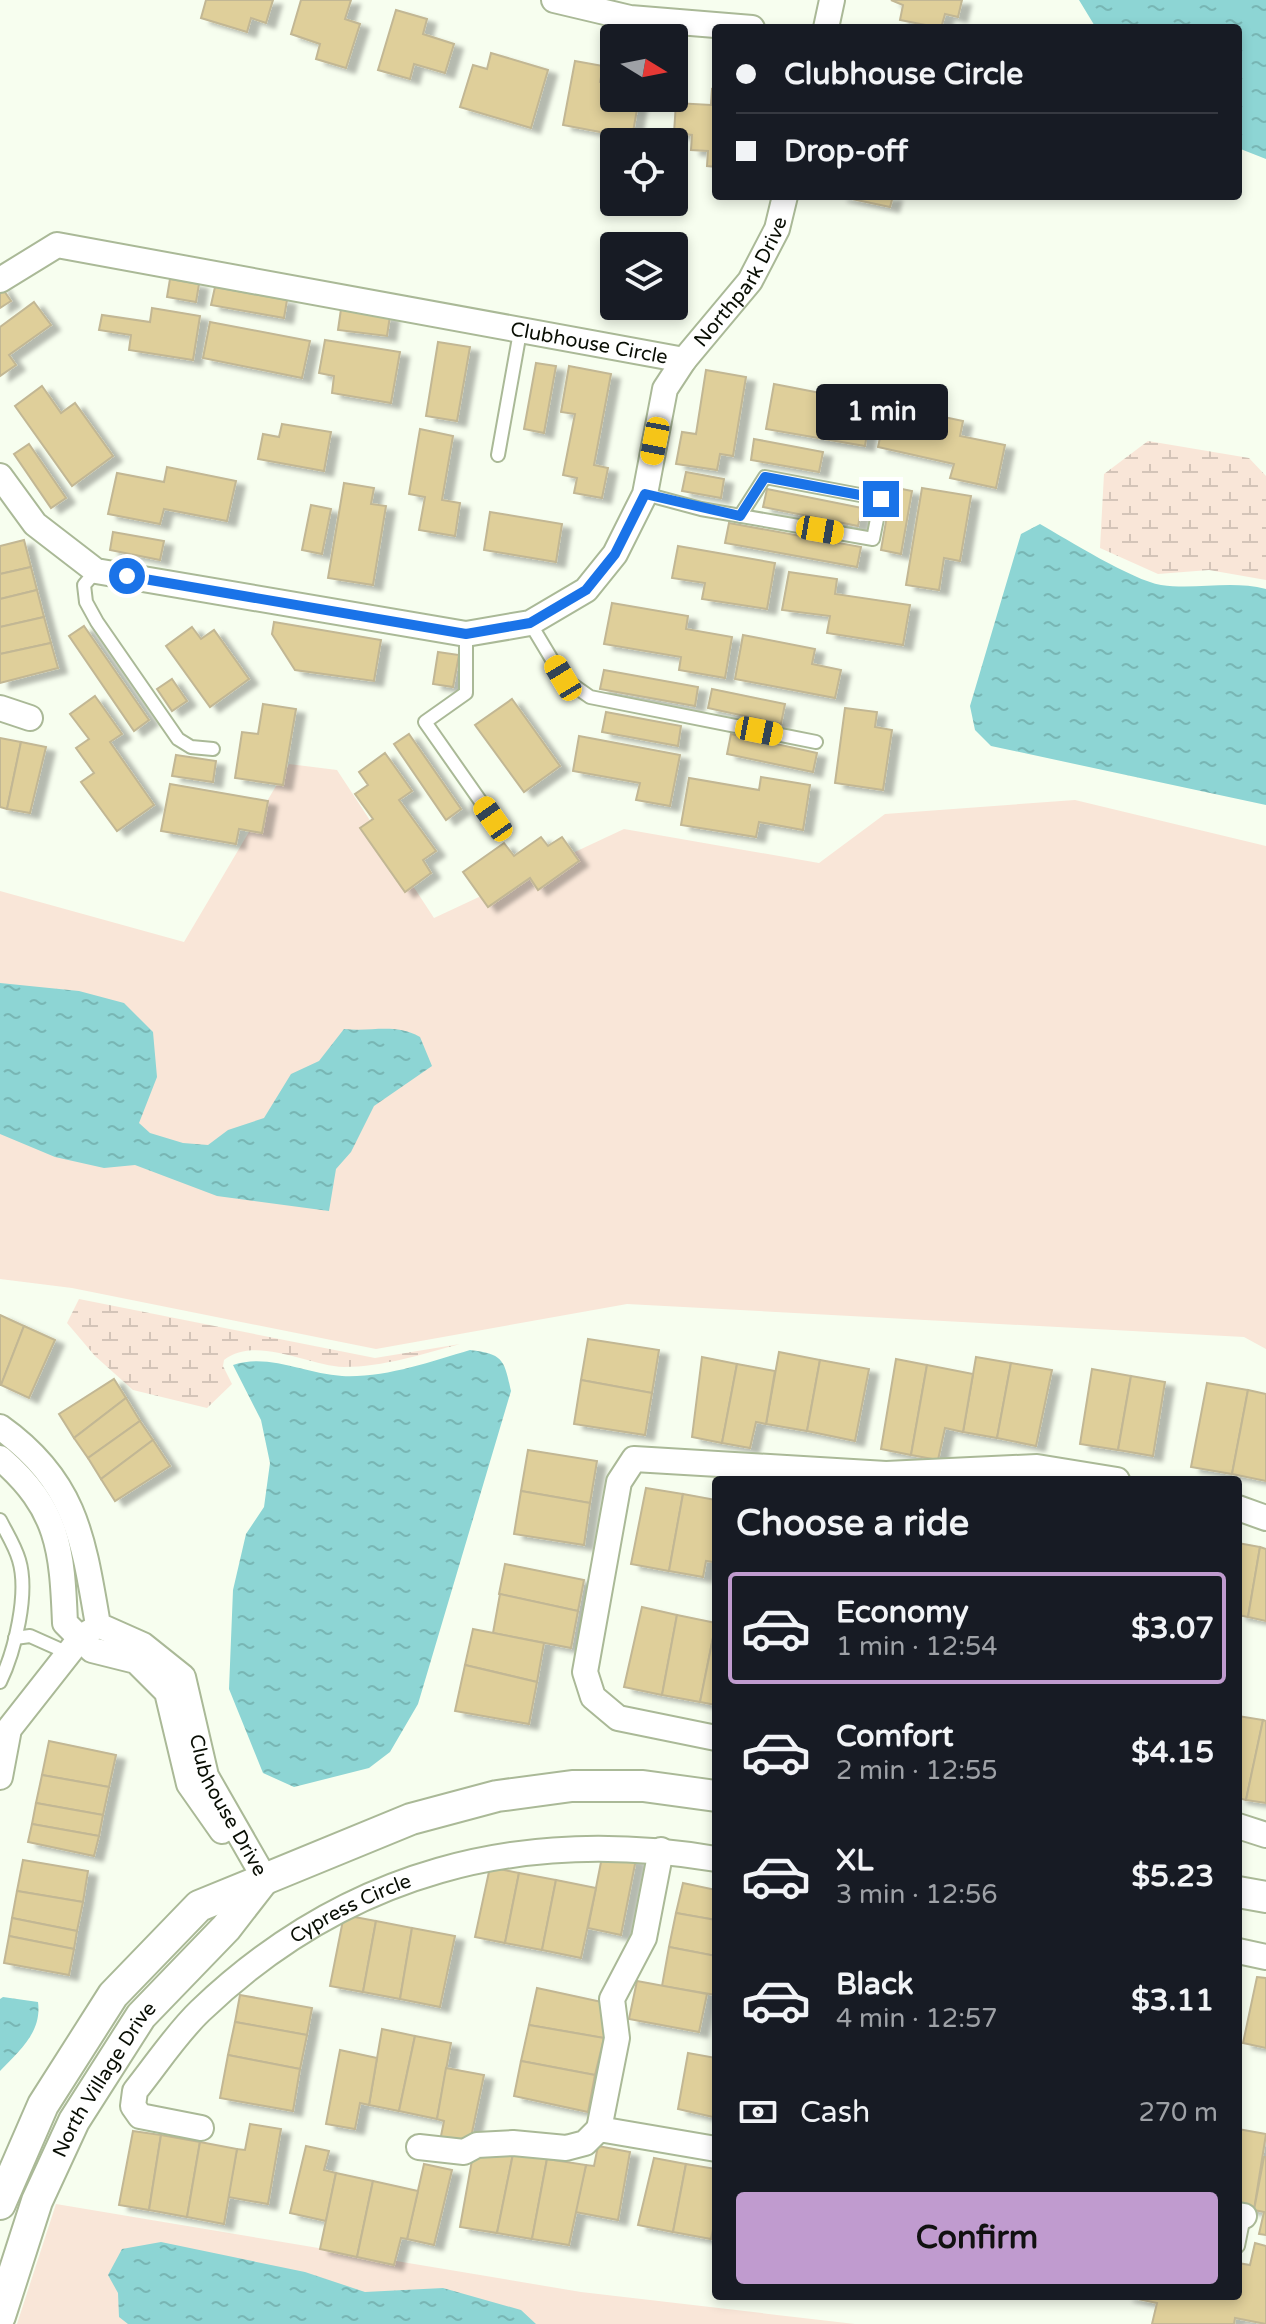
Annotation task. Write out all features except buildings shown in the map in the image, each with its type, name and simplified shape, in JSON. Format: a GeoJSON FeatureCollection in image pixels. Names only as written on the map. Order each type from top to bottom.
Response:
{"type":"FeatureCollection","features":[{"type":"Feature","properties":{"kind":"street"},"geometry":{"type":"LineString","coordinates":[[554,0],[630,18],[712,25]]}},
{"type":"Feature","properties":{"kind":"street"},"geometry":{"type":"LineString","coordinates":[[827,24],[832,0]]}},
{"type":"Feature","properties":{"kind":"street","name":"Northpark Drive"},"geometry":{"type":"LineString","coordinates":[[684,360],[750,281],[777,229],[784,200]]}},
{"type":"Feature","properties":{"kind":"street","name":"Clubhouse Circle"},"geometry":{"type":"LineString","coordinates":[[0,280],[57,245],[684,360],[665,389],[645,494],[615,554],[586,590],[530,623],[466,634],[96,571],[35,524],[0,476]]}},
{"type":"Feature","properties":{"kind":"street"},"geometry":{"type":"LineString","coordinates":[[0,708],[30,718]]}},
{"type":"Feature","properties":{"kind":"street"},"geometry":{"type":"LineString","coordinates":[[0,1427],[25,1445],[63,1490],[87,1559],[82,1639],[9,1729],[0,1777]]}},
{"type":"Feature","properties":{"kind":"street"},"geometry":{"type":"LineString","coordinates":[[0,1458],[46,1508],[63,1566],[65,1623],[82,1639]]}},
{"type":"Feature","properties":{"kind":"street"},"geometry":{"type":"LineString","coordinates":[[712,1737],[618,1718],[593,1697],[585,1672],[619,1482],[634,1459],[886,1474],[1037,1467],[1092,1476]]}},
{"type":"Feature","properties":{"kind":"street"},"geometry":{"type":"LineString","coordinates":[[1242,1509],[1266,1518]]}},
{"type":"Feature","properties":{"kind":"street","name":"Clubhouse Drive"},"geometry":{"type":"LineString","coordinates":[[82,1639],[92,1650],[136,1661],[167,1692],[189,1784],[230,1842],[265,1879]]}},
{"type":"Feature","properties":{"kind":"street","name":"North Village Drive"},"geometry":{"type":"LineString","coordinates":[[0,2204],[43,2105],[113,1995],[199,1906],[411,1819],[497,1796],[572,1786],[643,1786],[712,1795]]}},
{"type":"Feature","properties":{"kind":"street"},"geometry":{"type":"LineString","coordinates":[[1242,1827],[1266,1835]]}},
{"type":"Feature","properties":{"kind":"street","name":"Cypress Circle"},"geometry":{"type":"LineString","coordinates":[[201,2128],[140,2116],[133,2106],[135,2091],[199,2012],[283,1943],[372,1893],[463,1862],[559,1847],[661,1850],[712,1858]]}},
{"type":"Feature","properties":{"kind":"street"},"geometry":{"type":"LineString","coordinates":[[419,2147],[464,2152],[477,2145],[513,2143],[566,2148],[585,2143],[599,2129],[617,2038],[612,1999],[644,1938],[661,1850]]}},
{"type":"Feature","properties":{"kind":"street","name":"North Village Drive"},"geometry":{"type":"LineString","coordinates":[[0,2316],[37,2201],[74,2121],[141,2016],[226,1928],[265,1879]]}},
{"type":"Feature","properties":{"kind":"street"},"geometry":{"type":"LineString","coordinates":[[1242,1893],[1266,1897]]}},
{"type":"Feature","properties":{"kind":"street"},"geometry":{"type":"LineString","coordinates":[[1242,1952],[1266,1957]]}},
{"type":"Feature","properties":{"kind":"street"},"geometry":{"type":"LineString","coordinates":[[599,2129],[712,2148]]}},
{"type":"Feature","properties":{"kind":"lane"},"geometry":{"type":"LineString","coordinates":[[498,455],[520,332]]}},
{"type":"Feature","properties":{"kind":"lane"},"geometry":{"type":"LineString","coordinates":[[645,494],[740,516],[873,539],[881,499],[765,477],[740,516]]}},
{"type":"Feature","properties":{"kind":"lane"},"geometry":{"type":"LineString","coordinates":[[96,571],[84,585],[86,602],[97,622],[178,739],[191,747],[213,749]]}},
{"type":"Feature","properties":{"kind":"lane"},"geometry":{"type":"LineString","coordinates":[[530,623],[563,678],[590,697],[816,742]]}},
{"type":"Feature","properties":{"kind":"lane"},"geometry":{"type":"LineString","coordinates":[[466,634],[466,693],[425,722],[493,819]]}},
{"type":"Feature","properties":{"kind":"lane"},"geometry":{"type":"LineString","coordinates":[[0,1520],[20,1561],[20,1603],[15,1638],[11,1660],[0,1682]]}},
{"type":"Feature","properties":{"kind":"lane"},"geometry":{"type":"LineString","coordinates":[[15,1638],[82,1639]]}},
{"type":"Feature","properties":{"kind":"green space"},"geometry":{"type":"Polygon","coordinates":[[[1148,441],[1249,458],[1266,476],[1266,580],[1209,570],[1158,574],[1100,548],[1104,474],[1148,441]]]}},
{"type":"Feature","properties":{"kind":"green space"},"geometry":{"type":"Polygon","coordinates":[[[289,764],[337,770],[434,918],[624,829],[819,863],[885,814],[1075,800],[1266,846],[1266,1349],[1244,1337],[627,1304],[376,1349],[72,1288],[0,1279],[0,891],[184,942],[289,764]]]}},
{"type":"Feature","properties":{"kind":"green space"},"geometry":{"type":"Polygon","coordinates":[[[79,1299],[375,1358],[460,1344],[373,1365],[344,1367],[267,1351],[237,1353],[224,1360],[223,1366],[232,1384],[207,1408],[133,1390],[95,1356],[67,1323],[79,1299]]]}},
{"type":"Feature","properties":{"kind":"green space"},"geometry":{"type":"Polygon","coordinates":[[[56,2204],[581,2292],[855,2324],[17,2324],[56,2204]]]}},
{"type":"Feature","properties":{"kind":"water"},"geometry":{"type":"Polygon","coordinates":[[[1079,0],[1266,0],[1266,159],[1242,150],[1242,24],[1094,24],[1079,0]]]}},
{"type":"Feature","properties":{"kind":"water"},"geometry":{"type":"Polygon","coordinates":[[[1040,524],[1100,559],[1149,582],[1174,586],[1240,585],[1266,589],[1266,805],[991,746],[975,730],[970,706],[1021,534],[1040,524]]]}},
{"type":"Feature","properties":{"kind":"water"},"geometry":{"type":"Polygon","coordinates":[[[0,983],[79,991],[124,1003],[153,1032],[157,1077],[139,1123],[150,1133],[183,1143],[208,1145],[228,1130],[264,1118],[291,1074],[319,1061],[344,1029],[392,1029],[420,1037],[432,1066],[374,1106],[351,1152],[336,1169],[329,1211],[217,1196],[135,1165],[104,1168],[55,1157],[0,1134],[0,983]]]}},
{"type":"Feature","properties":{"kind":"water"},"geometry":{"type":"Polygon","coordinates":[[[470,1350],[501,1360],[511,1391],[418,1704],[390,1752],[369,1768],[294,1787],[263,1773],[229,1689],[233,1590],[246,1534],[264,1507],[270,1463],[261,1420],[233,1365],[260,1361],[328,1374],[358,1376],[407,1368],[470,1350]]]}},
{"type":"Feature","properties":{"kind":"water"},"geometry":{"type":"Polygon","coordinates":[[[0,1999],[38,2002],[38,2013],[28,2040],[0,2071],[0,1999]]]}},
{"type":"Feature","properties":{"kind":"water"},"geometry":{"type":"Polygon","coordinates":[[[161,2242],[305,2272],[365,2292],[443,2288],[521,2310],[536,2324],[128,2324],[119,2317],[118,2293],[108,2275],[122,2249],[161,2242]]]}},
{"type":"Feature","properties":{"kind":"route"},"geometry":{"type":"LineString","coordinates":[[127,576],[466,634],[530,623],[586,590],[615,554],[645,494],[740,516],[765,477],[881,499]]}}]}
